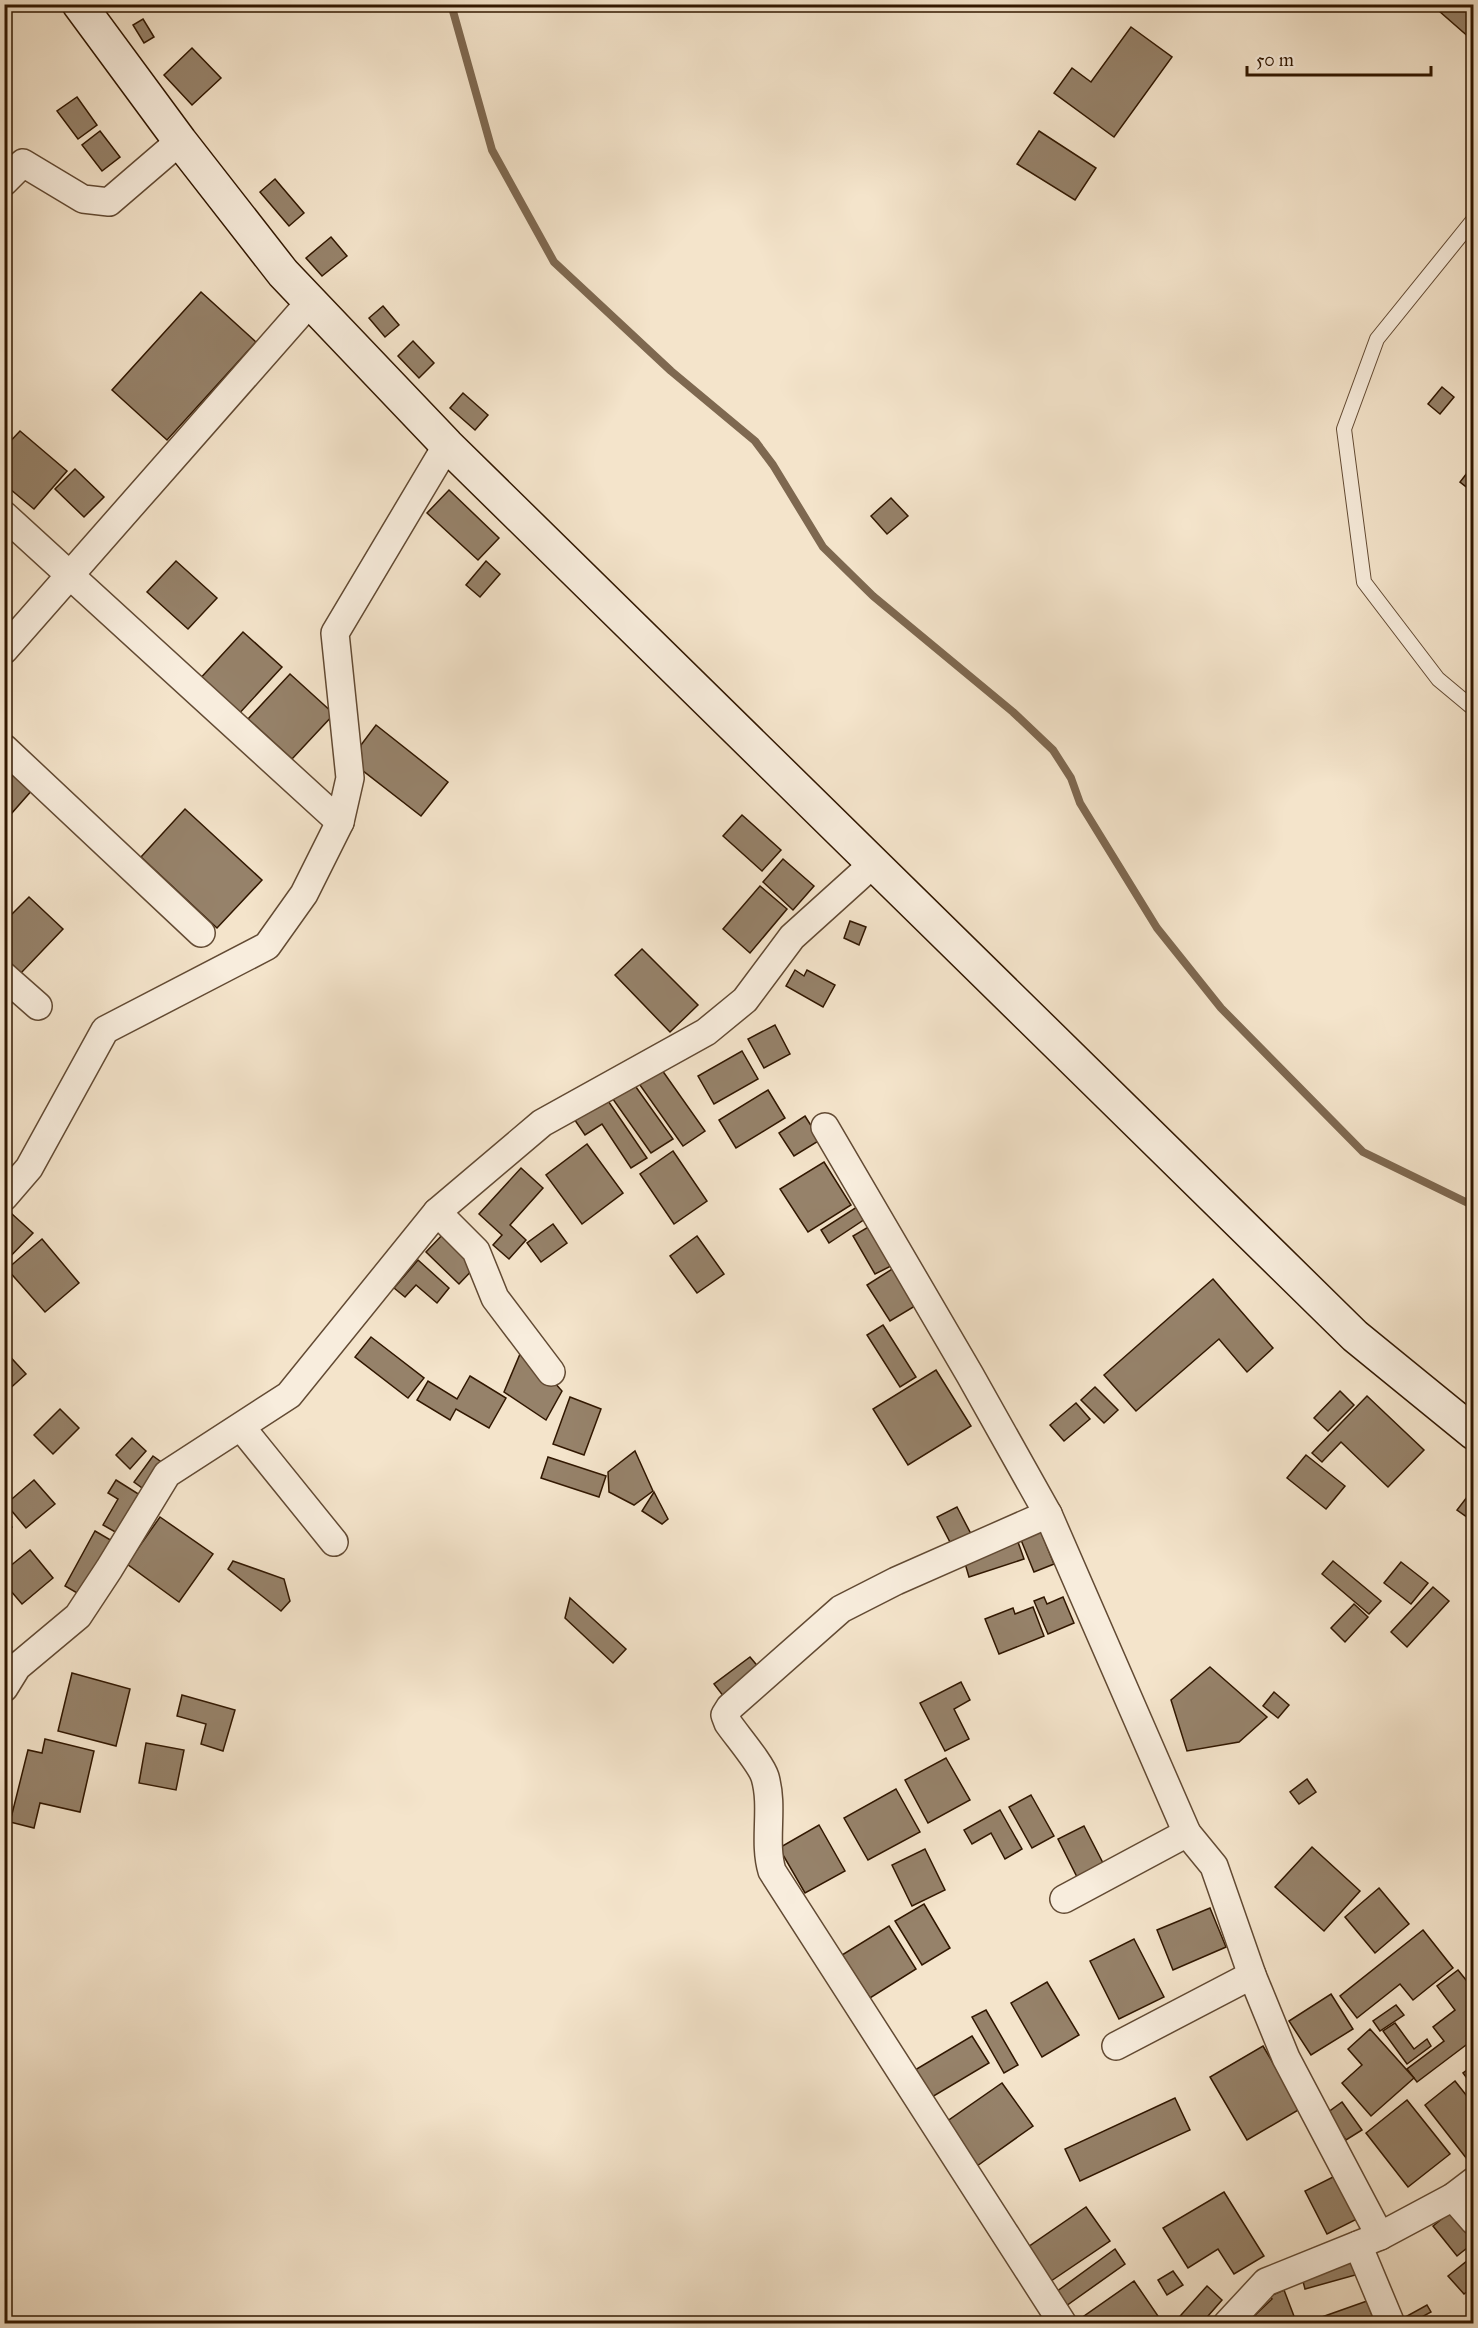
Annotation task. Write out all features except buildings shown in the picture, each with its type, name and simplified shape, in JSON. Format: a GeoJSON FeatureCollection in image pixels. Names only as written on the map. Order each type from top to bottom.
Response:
{"type":"FeatureCollection","features":[{"type":"Feature","properties":{"kind":"main road"},"geometry":{"type":"LineString","coordinates":[[79,4],[180,141],[283,273],[447,445],[1355,1336],[1473,1433]]}},
{"type":"Feature","properties":{"kind":"street"},"geometry":{"type":"LineString","coordinates":[[4,182],[23,163],[83,199],[109,202],[180,141]]}},
{"type":"Feature","properties":{"kind":"street"},"geometry":{"type":"LineString","coordinates":[[4,650],[310,302]]}},
{"type":"Feature","properties":{"kind":"street"},"geometry":{"type":"LineString","coordinates":[[4,1197],[29,1168],[105,1030],[267,946],[304,894],[340,822],[350,778],[335,633],[447,445]]}},
{"type":"Feature","properties":{"kind":"street"},"geometry":{"type":"LineString","coordinates":[[4,515],[340,822]]}},
{"type":"Feature","properties":{"kind":"street"},"geometry":{"type":"LineString","coordinates":[[4,748],[201,933]]}},
{"type":"Feature","properties":{"kind":"street"},"geometry":{"type":"LineString","coordinates":[[4,1688],[17,1667],[78,1616],[167,1474],[289,1395],[437,1212],[542,1123],[706,1032],[745,1000],[792,936],[874,863]]}},
{"type":"Feature","properties":{"kind":"street"},"geometry":{"type":"LineString","coordinates":[[4,976],[38,1006]]}},
{"type":"Feature","properties":{"kind":"street"},"geometry":{"type":"LineString","coordinates":[[825,1127],[970,1375],[1048,1514],[1186,1833],[1214,1866],[1252,1976],[1286,2058],[1369,2240],[1391,2324]]}},
{"type":"Feature","properties":{"kind":"street"},"geometry":{"type":"LineString","coordinates":[[437,1212],[476,1251],[495,1298],[551,1372]]}},
{"type":"Feature","properties":{"kind":"street"},"geometry":{"type":"LineString","coordinates":[[241,1427],[334,1542]]}},
{"type":"Feature","properties":{"kind":"street"},"geometry":{"type":"LineString","coordinates":[[1048,1514],[896,1581],[841,1609],[730,1707],[725,1715],[728,1723],[764,1775],[768,1795],[768,1857],[772,1871],[1063,2324]]}},
{"type":"Feature","properties":{"kind":"street"},"geometry":{"type":"LineString","coordinates":[[1064,1899],[1186,1833]]}},
{"type":"Feature","properties":{"kind":"street"},"geometry":{"type":"LineString","coordinates":[[1116,2046],[1252,1976]]}},
{"type":"Feature","properties":{"kind":"street"},"geometry":{"type":"LineString","coordinates":[[1227,2324],[1266,2282],[1369,2240],[1463,2189],[1473,2222]]}},
{"type":"Feature","properties":{"kind":"lane"},"geometry":{"type":"LineString","coordinates":[[1473,219],[1377,339],[1344,429],[1364,582],[1438,679],[1473,709]]}},
{"type":"Feature","properties":{"kind":"waterway"},"geometry":{"type":"LineString","coordinates":[[451,4],[492,150],[554,262],[671,371],[755,441],[773,465],[823,547],[873,596],[1013,712],[1053,750],[1071,778],[1080,803],[1157,928],[1221,1008],[1363,1152],[1474,1206]]}}]}
